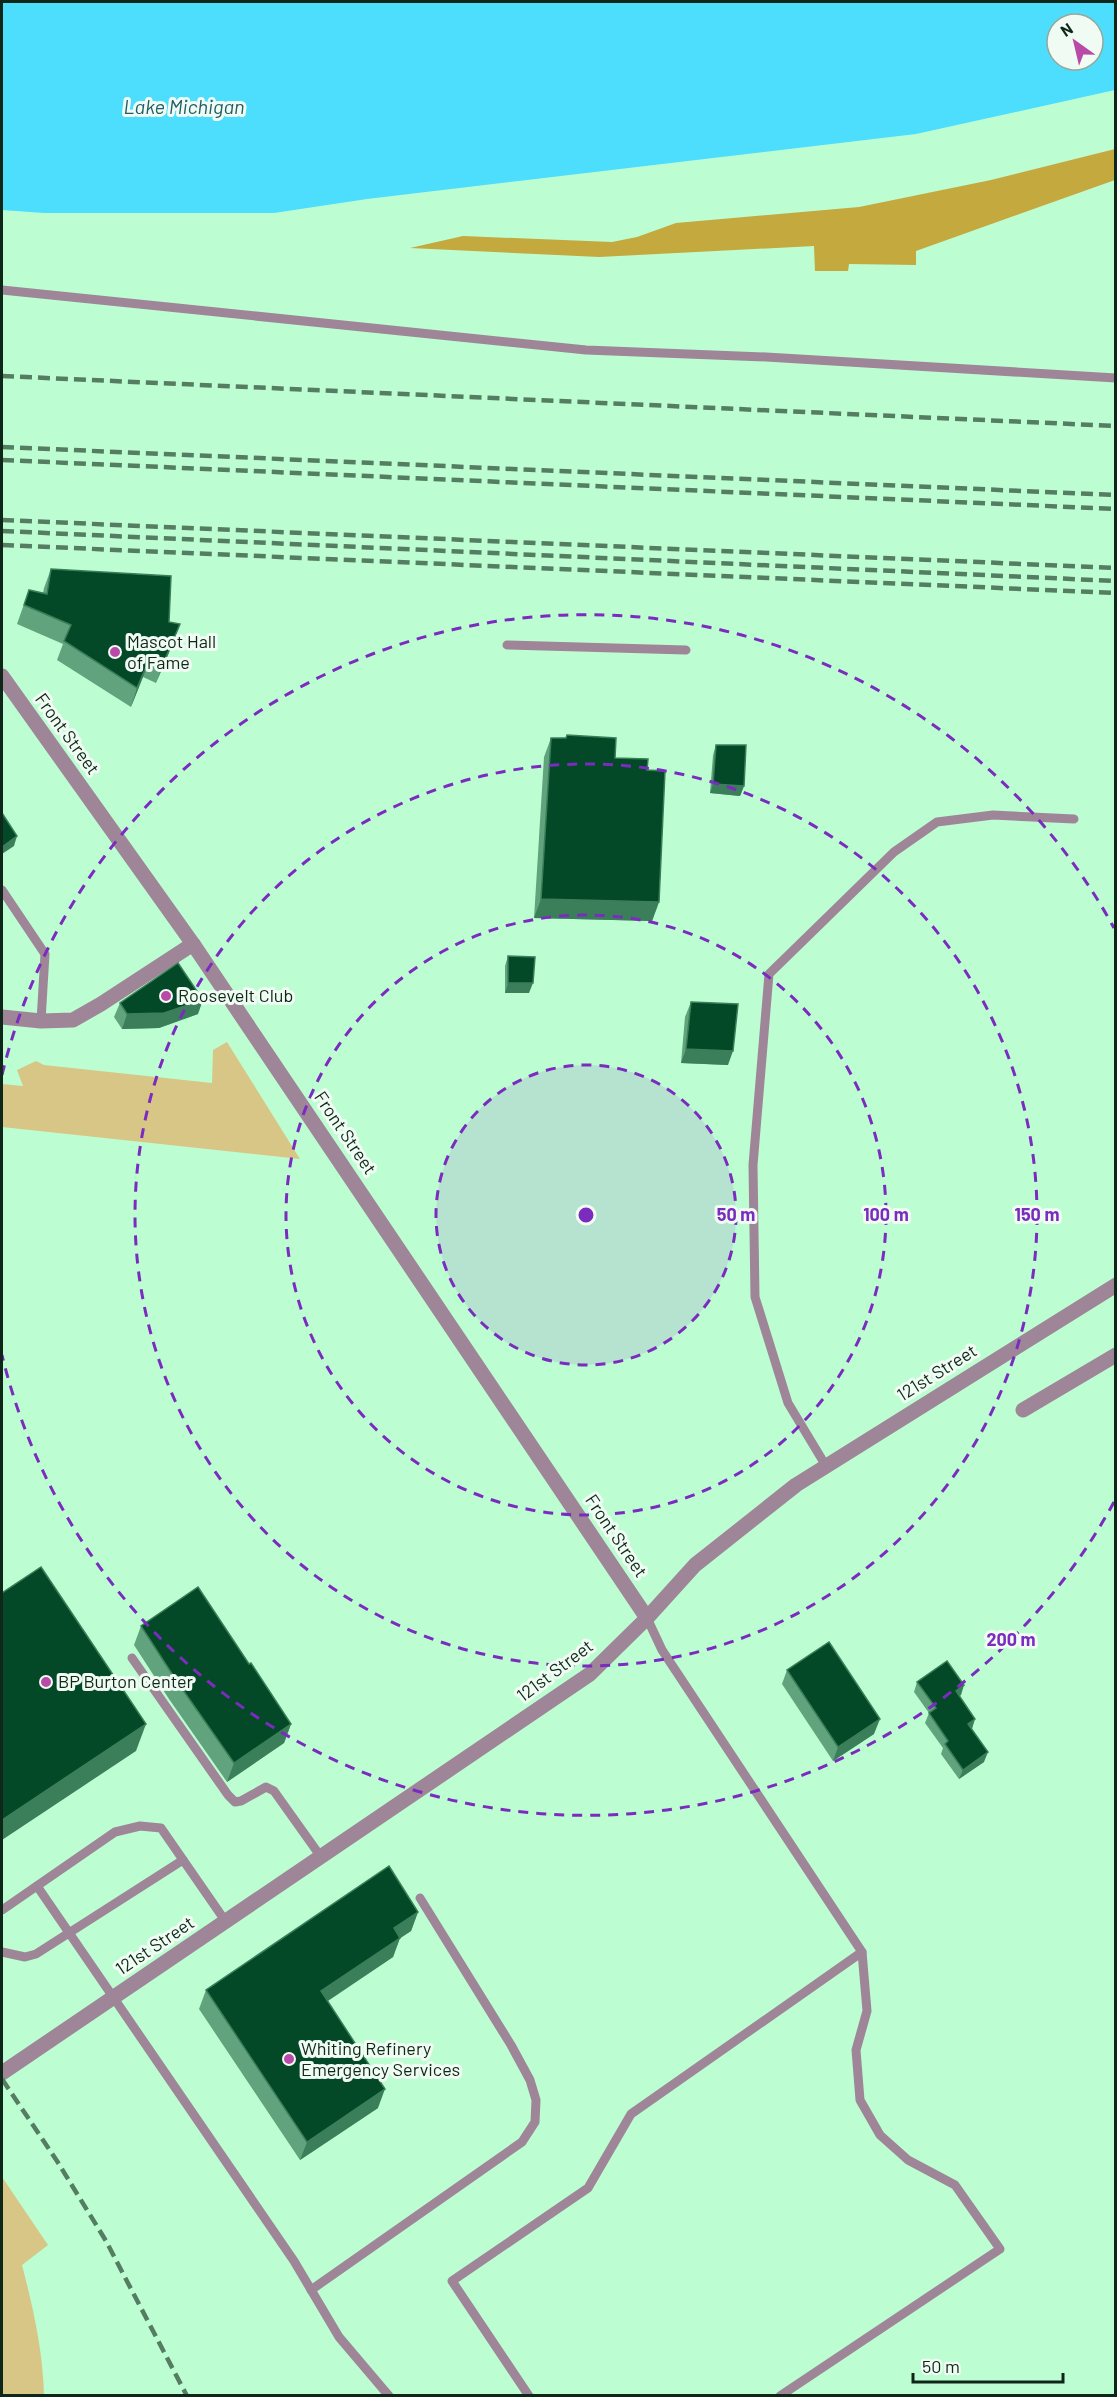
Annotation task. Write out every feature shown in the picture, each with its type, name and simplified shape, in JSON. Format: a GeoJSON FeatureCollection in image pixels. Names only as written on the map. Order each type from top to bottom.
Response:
{"type":"FeatureCollection","features":[{"type":"Feature","properties":{"kind":"street","name":"Front Street"},"geometry":{"type":"LineString","coordinates":[[2,676],[193,944],[647,1618]]}},
{"type":"Feature","properties":{"kind":"street"},"geometry":{"type":"LineString","coordinates":[[2,1017],[41,1021],[73,1020],[193,944]]}},
{"type":"Feature","properties":{"kind":"street","name":"121st Street"},"geometry":{"type":"LineString","coordinates":[[2,2073],[590,1674],[647,1618],[695,1565],[796,1485],[1116,1285]]}},
{"type":"Feature","properties":{"kind":"street"},"geometry":{"type":"LineString","coordinates":[[1023,1410],[1116,1355]]}},
{"type":"Feature","properties":{"kind":"lane"},"geometry":{"type":"LineString","coordinates":[[2,290],[586,350],[766,357],[1116,378]]}},
{"type":"Feature","properties":{"kind":"lane"},"geometry":{"type":"LineString","coordinates":[[507,645],[686,650]]}},
{"type":"Feature","properties":{"kind":"lane"},"geometry":{"type":"LineString","coordinates":[[826,1466],[788,1403],[755,1297],[753,1165],[769,974],[894,852],[937,822],[993,815],[1074,819]]}},
{"type":"Feature","properties":{"kind":"lane"},"geometry":{"type":"LineString","coordinates":[[2,890],[45,954],[41,1021]]}},
{"type":"Feature","properties":{"kind":"lane"},"geometry":{"type":"LineString","coordinates":[[647,1618],[662,1650],[862,1952],[867,2011],[856,2050],[860,2100],[880,2135],[908,2160],[955,2185],[1000,2248],[780,2396]]}},
{"type":"Feature","properties":{"kind":"lane"},"geometry":{"type":"LineString","coordinates":[[132,1658],[228,1795],[235,1802],[266,1787],[274,1791],[321,1857]]}},
{"type":"Feature","properties":{"kind":"lane"},"geometry":{"type":"LineString","coordinates":[[2,1910],[115,1832],[140,1826],[160,1828],[226,1922]]}},
{"type":"Feature","properties":{"kind":"lane"},"geometry":{"type":"LineString","coordinates":[[2,1952],[26,1957],[36,1954],[183,1860]]}},
{"type":"Feature","properties":{"kind":"lane"},"geometry":{"type":"LineString","coordinates":[[37,1886],[294,2261],[339,2337],[389,2396]]}},
{"type":"Feature","properties":{"kind":"lane"},"geometry":{"type":"LineString","coordinates":[[311,2290],[522,2142],[535,2121],[536,2100],[530,2080],[511,2045],[420,1898]]}},
{"type":"Feature","properties":{"kind":"lane"},"geometry":{"type":"LineString","coordinates":[[529,2396],[452,2281],[588,2188],[630,2114],[862,1952]]}},
{"type":"Feature","properties":{"kind":"shaded area"},"geometry":{"type":"Polygon","coordinates":[[[1115,149],[1115,180],[916,251],[916,265],[849,264],[848,271],[815,271],[814,246],[599,257],[410,248],[463,236],[612,242],[637,237],[676,223],[859,207],[991,180],[1115,149]]]}},
{"type":"Feature","properties":{"kind":"shaded area"},"geometry":{"type":"Polygon","coordinates":[[[227,1042],[300,1159],[2,1127],[2,1084],[23,1086],[17,1070],[36,1061],[44,1065],[212,1083],[213,1050],[227,1042]]]}},
{"type":"Feature","properties":{"kind":"shaded area"},"geometry":{"type":"Polygon","coordinates":[[[2,2177],[48,2245],[22,2265],[37,2329],[44,2395],[2,2395],[2,2177]]]}},
{"type":"Feature","properties":{"kind":"water","name":"Lake Michigan"},"geometry":{"type":"Polygon","coordinates":[[[2,2],[1115,2],[1115,90],[916,134],[367,199],[274,213],[44,213],[2,210],[2,2]]]}},
{"type":"Feature","properties":{"kind":"building","name":"Mascot Hall of Fame"},"geometry":{"type":"Polygon","coordinates":[[[51,569],[171,576],[169,622],[180,624],[163,664],[150,658],[137,688],[64,641],[71,625],[24,605],[29,590],[47,594],[51,569]]]}},
{"type":"Feature","properties":{"kind":"building"},"geometry":{"type":"Polygon","coordinates":[[[567,735],[616,738],[615,758],[648,759],[647,770],[665,771],[659,902],[541,899],[551,738],[566,738],[567,735]]]}},
{"type":"Feature","properties":{"kind":"building"},"geometry":{"type":"Polygon","coordinates":[[[716,745],[746,745],[744,786],[713,784],[716,745]]]}},
{"type":"Feature","properties":{"kind":"building"},"geometry":{"type":"Polygon","coordinates":[[[2,813],[17,836],[2,847],[2,813]]]}},
{"type":"Feature","properties":{"kind":"building"},"geometry":{"type":"Polygon","coordinates":[[[508,956],[535,957],[533,983],[508,983],[508,956]]]}},
{"type":"Feature","properties":{"kind":"building"},"geometry":{"type":"Polygon","coordinates":[[[178,963],[203,1000],[164,1013],[127,1014],[120,1003],[178,963]]]}},
{"type":"Feature","properties":{"kind":"building"},"geometry":{"type":"Polygon","coordinates":[[[691,1002],[738,1004],[733,1051],[686,1049],[691,1002]]]}},
{"type":"Feature","properties":{"kind":"building","name":"BP Burton Center"},"geometry":{"type":"Polygon","coordinates":[[[41,1567],[146,1724],[2,1820],[2,1593],[41,1567]]]}},
{"type":"Feature","properties":{"kind":"building"},"geometry":{"type":"Polygon","coordinates":[[[198,1587],[291,1724],[234,1763],[141,1626],[198,1587]]]}},
{"type":"Feature","properties":{"kind":"building"},"geometry":{"type":"Polygon","coordinates":[[[829,1642],[880,1719],[838,1747],[787,1670],[829,1642]]]}},
{"type":"Feature","properties":{"kind":"building"},"geometry":{"type":"Polygon","coordinates":[[[947,1661],[964,1685],[956,1691],[975,1719],[968,1724],[988,1752],[963,1770],[945,1744],[948,1741],[929,1713],[936,1708],[917,1682],[947,1661]]]}},
{"type":"Feature","properties":{"kind":"building","name":"Whiting Refinery Emergency Services"},"geometry":{"type":"Polygon","coordinates":[[[389,1866],[418,1912],[394,1928],[400,1938],[321,1991],[385,2089],[307,2142],[206,1990],[389,1866]]]}},
{"type":"Feature","properties":{"kind":"railway"},"geometry":{"type":"LineString","coordinates":[[2,376],[1116,426]]}},
{"type":"Feature","properties":{"kind":"railway"},"geometry":{"type":"LineString","coordinates":[[2,447],[1116,495]]}},
{"type":"Feature","properties":{"kind":"railway"},"geometry":{"type":"LineString","coordinates":[[2,460],[1116,509]]}},
{"type":"Feature","properties":{"kind":"railway"},"geometry":{"type":"LineString","coordinates":[[2,520],[1116,568]]}},
{"type":"Feature","properties":{"kind":"railway"},"geometry":{"type":"LineString","coordinates":[[2,531],[1116,581]]}},
{"type":"Feature","properties":{"kind":"railway"},"geometry":{"type":"LineString","coordinates":[[2,545],[1116,593]]}},
{"type":"Feature","properties":{"kind":"railway"},"geometry":{"type":"LineString","coordinates":[[2,2079],[57,2161],[106,2241],[187,2396]]}},
{"type":"Feature","properties":{"kind":"place","name":"Mascot Hall of Fame"},"geometry":{"type":"Point","coordinates":[115,652]}},
{"type":"Feature","properties":{"kind":"place","name":"Roosevelt Club"},"geometry":{"type":"Point","coordinates":[166,996]}},
{"type":"Feature","properties":{"kind":"place","name":"BP Burton Center"},"geometry":{"type":"Point","coordinates":[46,1682]}},
{"type":"Feature","properties":{"kind":"place","name":"Whiting Refinery Emergency Services"},"geometry":{"type":"Point","coordinates":[289,2059]}}]}
